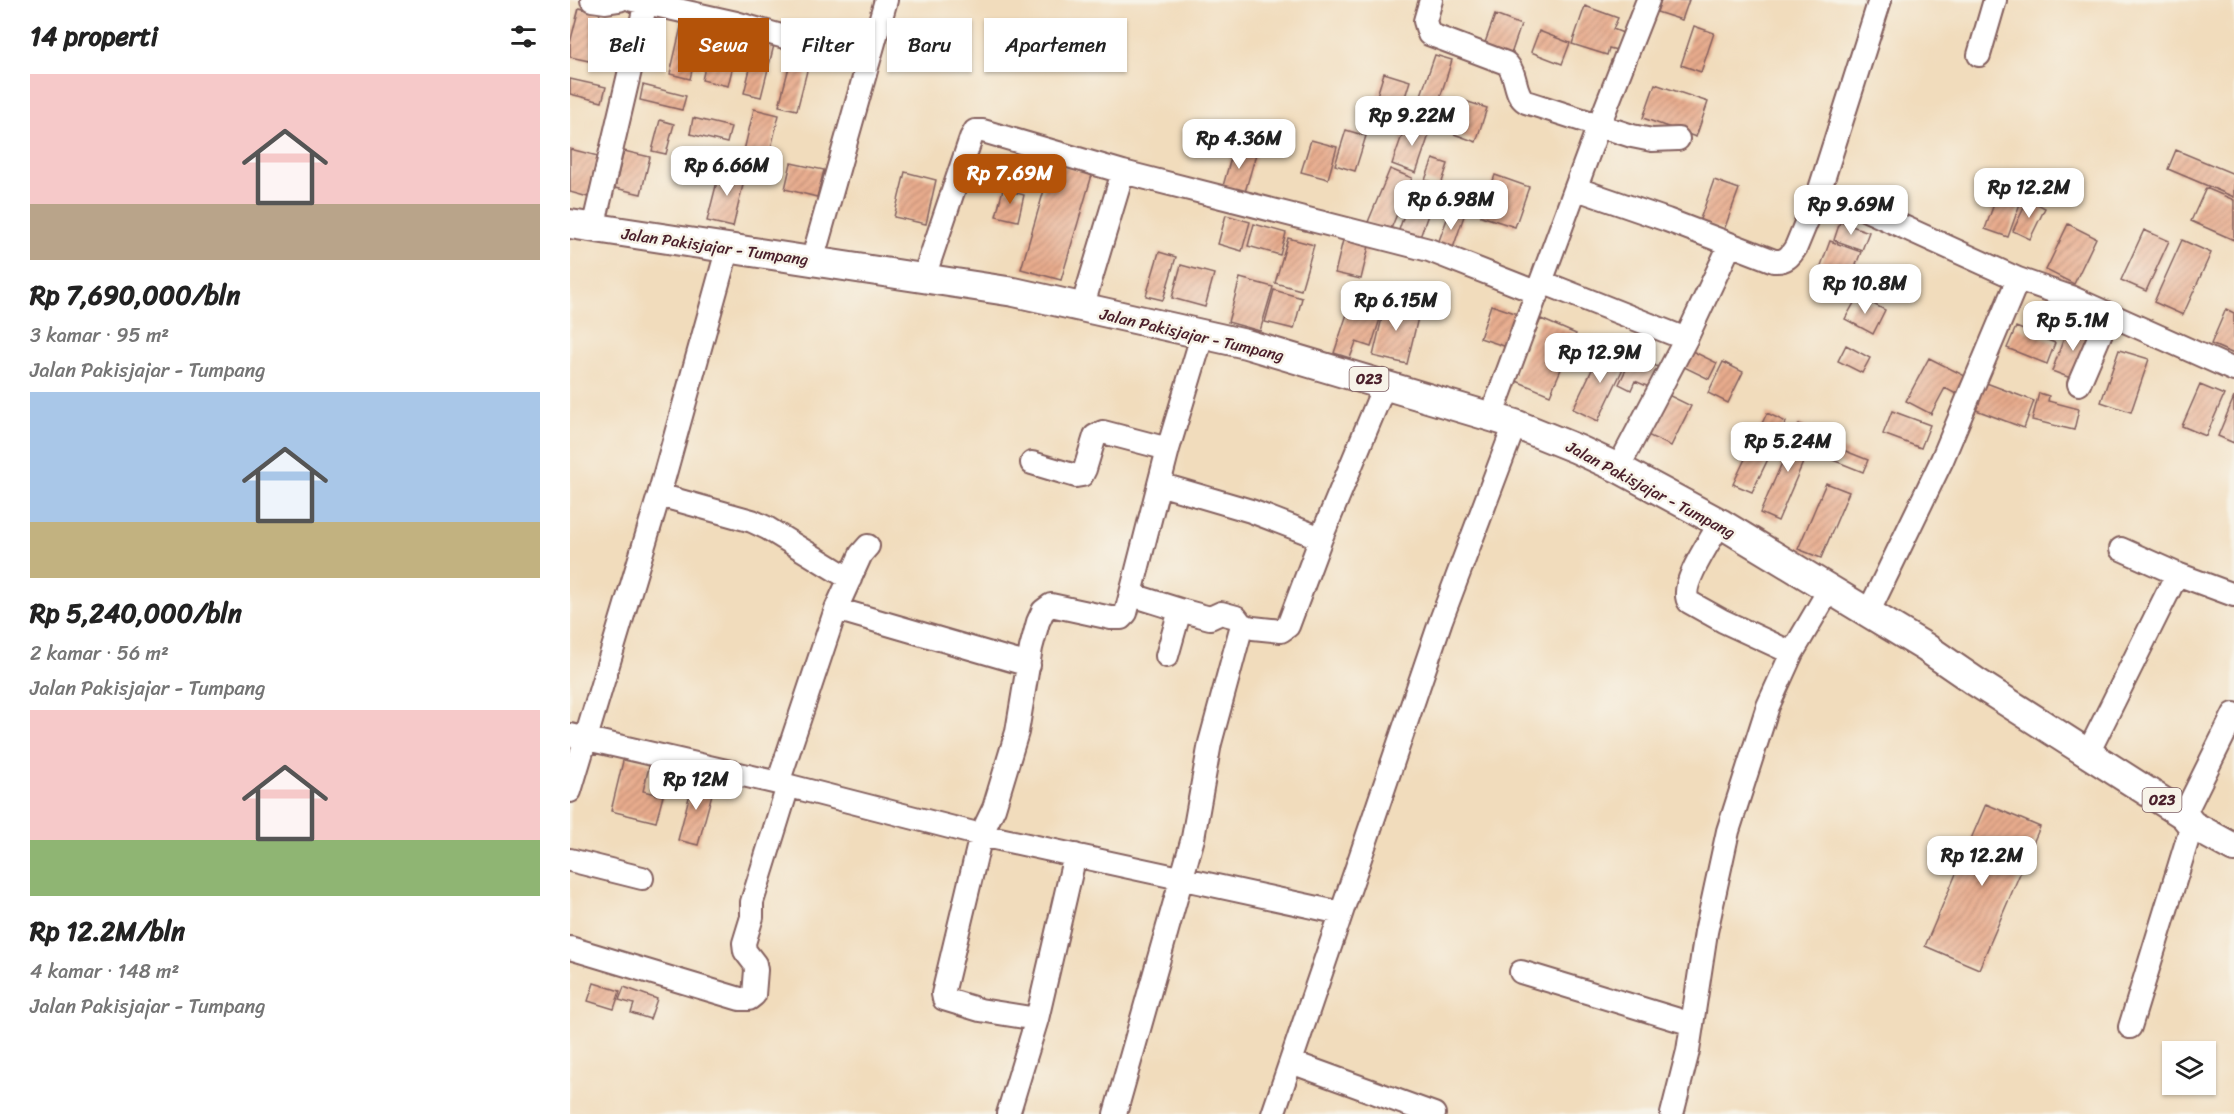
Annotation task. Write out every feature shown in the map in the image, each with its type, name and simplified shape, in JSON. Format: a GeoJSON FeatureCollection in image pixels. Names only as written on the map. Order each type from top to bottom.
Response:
{"type":"FeatureCollection","features":[{"type":"Feature","properties":{"kind":"main road","name":"Jalan Pakisjajar - Tumpang"},"geometry":{"type":"LineString","coordinates":[[582,226],[1014,292],[1203,333],[1503,420],[1618,468],[1720,523],[1925,647],[2234,848]]}},
{"type":"Feature","properties":{"kind":"street"},"geometry":{"type":"LineString","coordinates":[[592,0],[606,2],[619,0]]}},
{"type":"Feature","properties":{"kind":"street"},"geometry":{"type":"LineString","coordinates":[[875,37],[886,0]]}},
{"type":"Feature","properties":{"kind":"street"},"geometry":{"type":"LineString","coordinates":[[1431,0],[1425,21],[1429,34],[1506,63],[1512,72],[1519,95],[1526,102],[1642,139],[1678,139]]}},
{"type":"Feature","properties":{"kind":"street"},"geometry":{"type":"LineString","coordinates":[[1273,1114],[1441,620],[1503,420],[1540,288],[1599,125],[1648,0]]}},
{"type":"Feature","properties":{"kind":"street"},"geometry":{"type":"LineString","coordinates":[[1577,189],[1774,261],[1785,260],[1791,256],[1808,222],[1880,0]]}},
{"type":"Feature","properties":{"kind":"street"},"geometry":{"type":"LineString","coordinates":[[1979,55],[1995,0]]}},
{"type":"Feature","properties":{"kind":"street"},"geometry":{"type":"LineString","coordinates":[[582,226],[639,1],[736,23],[781,36]]}},
{"type":"Feature","properties":{"kind":"street"},"geometry":{"type":"LineString","coordinates":[[812,261],[865,72]]}},
{"type":"Feature","properties":{"kind":"street"},"geometry":{"type":"LineString","coordinates":[[924,277],[970,138],[975,131],[990,132],[1123,172],[1429,250],[1686,339]]}},
{"type":"Feature","properties":{"kind":"street"},"geometry":{"type":"LineString","coordinates":[[1082,308],[1123,172]]}},
{"type":"Feature","properties":{"kind":"street"},"geometry":{"type":"LineString","coordinates":[[1820,189],[2018,279],[2073,298],[2234,370]]}},
{"type":"Feature","properties":{"kind":"street"},"geometry":{"type":"LineString","coordinates":[[1618,468],[1686,339],[1730,244]]}},
{"type":"Feature","properties":{"kind":"street"},"geometry":{"type":"LineString","coordinates":[[570,791],[578,737],[659,495],[728,247]]}},
{"type":"Feature","properties":{"kind":"street"},"geometry":{"type":"LineString","coordinates":[[1868,613],[1942,460],[2018,279]]}},
{"type":"Feature","properties":{"kind":"street"},"geometry":{"type":"LineString","coordinates":[[2079,384],[2109,314]]}},
{"type":"Feature","properties":{"kind":"street"},"geometry":{"type":"LineString","coordinates":[[1036,1019],[980,1010],[944,999],[943,994],[981,835],[994,808],[1017,732],[1038,622],[1046,607],[1051,605],[1111,618],[1121,618],[1126,613],[1168,449],[1203,333]]}},
{"type":"Feature","properties":{"kind":"street"},"geometry":{"type":"LineString","coordinates":[[1132,595],[1210,618],[1221,613],[1236,617],[1242,625],[1252,628],[1281,631],[1288,626],[1321,538],[1385,384]]}},
{"type":"Feature","properties":{"kind":"street"},"geometry":{"type":"LineString","coordinates":[[1032,463],[1076,476],[1082,475],[1095,436],[1103,432],[1168,449]]}},
{"type":"Feature","properties":{"kind":"street"},"geometry":{"type":"LineString","coordinates":[[1159,484],[1251,511],[1321,538]]}},
{"type":"Feature","properties":{"kind":"street"},"geometry":{"type":"LineString","coordinates":[[659,495],[760,525],[850,579]]}},
{"type":"Feature","properties":{"kind":"street"},"geometry":{"type":"LineString","coordinates":[[1720,523],[1687,583],[1686,597],[1689,602],[1723,621],[1792,653]]}},
{"type":"Feature","properties":{"kind":"street"},"geometry":{"type":"LineString","coordinates":[[570,948],[740,999],[749,999],[754,995],[756,970],[745,951],[744,943],[752,917],[752,902],[783,785],[836,609],[861,554],[868,546]]}},
{"type":"Feature","properties":{"kind":"street"},"geometry":{"type":"LineString","coordinates":[[2121,549],[2177,574],[2234,595]]}},
{"type":"Feature","properties":{"kind":"street"},"geometry":{"type":"LineString","coordinates":[[2088,753],[2177,574]]}},
{"type":"Feature","properties":{"kind":"street"},"geometry":{"type":"LineString","coordinates":[[1672,1114],[1692,1024],[1706,932],[1728,831],[1761,726],[1792,653],[1829,590]]}},
{"type":"Feature","properties":{"kind":"street"},"geometry":{"type":"LineString","coordinates":[[836,609],[1029,664]]}},
{"type":"Feature","properties":{"kind":"street"},"geometry":{"type":"LineString","coordinates":[[1167,656],[1180,610]]}},
{"type":"Feature","properties":{"kind":"street"},"geometry":{"type":"LineString","coordinates":[[1115,1114],[1182,879],[1210,743],[1242,625]]}},
{"type":"Feature","properties":{"kind":"street"},"geometry":{"type":"LineString","coordinates":[[2130,1027],[2188,820],[2234,714]]}},
{"type":"Feature","properties":{"kind":"street"},"geometry":{"type":"LineString","coordinates":[[578,737],[981,835],[1341,913]]}},
{"type":"Feature","properties":{"kind":"street"},"geometry":{"type":"LineString","coordinates":[[1008,1114],[1036,1019],[1075,855]]}},
{"type":"Feature","properties":{"kind":"street"},"geometry":{"type":"LineString","coordinates":[[570,860],[642,878]]}},
{"type":"Feature","properties":{"kind":"street"},"geometry":{"type":"LineString","coordinates":[[1521,972],[1692,1024]]}},
{"type":"Feature","properties":{"kind":"street"},"geometry":{"type":"LineString","coordinates":[[1292,1062],[1434,1114]]}},
{"type":"Feature","properties":{"kind":"building"},"geometry":{"type":"Polygon","coordinates":[[[1661,0],[1689,0],[1682,20],[1657,12],[1661,0]]]}},
{"type":"Feature","properties":{"kind":"building"},"geometry":{"type":"Polygon","coordinates":[[[1585,6],[1618,18],[1613,29],[1623,33],[1617,50],[1609,48],[1607,55],[1572,44],[1585,6]]]}},
{"type":"Feature","properties":{"kind":"building"},"geometry":{"type":"Polygon","coordinates":[[[579,8],[600,13],[599,18],[588,18],[588,61],[570,57],[570,43],[579,8]]]}},
{"type":"Feature","properties":{"kind":"building"},"geometry":{"type":"Polygon","coordinates":[[[1495,15],[1521,25],[1509,60],[1482,51],[1495,15]]]}},
{"type":"Feature","properties":{"kind":"building"},"geometry":{"type":"Polygon","coordinates":[[[1694,26],[1714,33],[1701,72],[1681,65],[1694,26]]]}},
{"type":"Feature","properties":{"kind":"building"},"geometry":{"type":"Polygon","coordinates":[[[1539,31],[1570,43],[1562,64],[1531,52],[1539,31]]]}},
{"type":"Feature","properties":{"kind":"building"},"geometry":{"type":"Polygon","coordinates":[[[678,40],[678,72],[692,72],[690,79],[670,74],[678,40]]]}},
{"type":"Feature","properties":{"kind":"building"},"geometry":{"type":"Polygon","coordinates":[[[769,44],[774,45],[769,65],[769,44]]]}},
{"type":"Feature","properties":{"kind":"building"},"geometry":{"type":"Polygon","coordinates":[[[1435,55],[1452,60],[1439,101],[1421,95],[1435,55]]]}},
{"type":"Feature","properties":{"kind":"building"},"geometry":{"type":"Polygon","coordinates":[[[704,72],[731,72],[728,86],[702,80],[704,72]]]}},
{"type":"Feature","properties":{"kind":"building"},"geometry":{"type":"Polygon","coordinates":[[[749,72],[767,72],[761,97],[744,93],[749,72]]]}},
{"type":"Feature","properties":{"kind":"building"},"geometry":{"type":"Polygon","coordinates":[[[788,72],[807,72],[797,110],[779,106],[788,72]]]}},
{"type":"Feature","properties":{"kind":"building"},"geometry":{"type":"Polygon","coordinates":[[[1384,73],[1410,81],[1400,113],[1374,105],[1384,73]]]}},
{"type":"Feature","properties":{"kind":"building"},"geometry":{"type":"Polygon","coordinates":[[[570,79],[606,87],[602,102],[570,94],[570,79]]]}},
{"type":"Feature","properties":{"kind":"building"},"geometry":{"type":"Polygon","coordinates":[[[1655,84],[1708,102],[1696,137],[1643,118],[1655,84]]]}},
{"type":"Feature","properties":{"kind":"building"},"geometry":{"type":"Polygon","coordinates":[[[643,85],[686,96],[682,110],[640,100],[643,85]]]}},
{"type":"Feature","properties":{"kind":"building"},"geometry":{"type":"Polygon","coordinates":[[[1465,101],[1487,108],[1476,142],[1454,134],[1465,101]]]}},
{"type":"Feature","properties":{"kind":"building"},"geometry":{"type":"Polygon","coordinates":[[[754,109],[779,115],[766,169],[741,163],[754,109]]]}},
{"type":"Feature","properties":{"kind":"building"},"geometry":{"type":"Polygon","coordinates":[[[693,118],[731,127],[727,143],[690,134],[693,118]]]}},
{"type":"Feature","properties":{"kind":"building"},"geometry":{"type":"Polygon","coordinates":[[[660,120],[674,124],[666,154],[652,151],[660,120]]]}},
{"type":"Feature","properties":{"kind":"building"},"geometry":{"type":"Polygon","coordinates":[[[1407,121],[1431,129],[1416,173],[1392,164],[1407,121]]]}},
{"type":"Feature","properties":{"kind":"building"},"geometry":{"type":"Polygon","coordinates":[[[1346,130],[1366,136],[1355,171],[1335,165],[1346,130]]]}},
{"type":"Feature","properties":{"kind":"building"},"geometry":{"type":"Polygon","coordinates":[[[1311,140],[1337,147],[1328,179],[1301,172],[1311,140]]]}},
{"type":"Feature","properties":{"kind":"building"},"geometry":{"type":"Polygon","coordinates":[[[1234,147],[1256,154],[1245,192],[1223,186],[1234,147]]]}},
{"type":"Feature","properties":{"kind":"building"},"geometry":{"type":"Polygon","coordinates":[[[570,149],[598,156],[588,197],[570,192],[570,149]]]}},
{"type":"Feature","properties":{"kind":"building"},"geometry":{"type":"Polygon","coordinates":[[[2176,150],[2234,174],[2234,197],[2168,169],[2176,150]]]}},
{"type":"Feature","properties":{"kind":"building"},"geometry":{"type":"Polygon","coordinates":[[[624,151],[650,157],[641,194],[615,188],[624,151]]]}},
{"type":"Feature","properties":{"kind":"building"},"geometry":{"type":"Polygon","coordinates":[[[1433,159],[1448,164],[1441,185],[1425,180],[1433,159]]]}},
{"type":"Feature","properties":{"kind":"building"},"geometry":{"type":"Polygon","coordinates":[[[791,163],[824,170],[817,197],[785,189],[791,163]]]}},
{"type":"Feature","properties":{"kind":"building"},"geometry":{"type":"Polygon","coordinates":[[[1052,163],[1092,175],[1061,280],[1021,269],[1052,163]]]}},
{"type":"Feature","properties":{"kind":"building"},"geometry":{"type":"Polygon","coordinates":[[[721,166],[746,172],[733,227],[707,221],[721,166]]]}},
{"type":"Feature","properties":{"kind":"building"},"geometry":{"type":"Polygon","coordinates":[[[1390,169],[1412,178],[1390,231],[1368,222],[1390,169]]]}},
{"type":"Feature","properties":{"kind":"building"},"geometry":{"type":"Polygon","coordinates":[[[905,172],[936,180],[926,224],[894,217],[905,172]]]}},
{"type":"Feature","properties":{"kind":"building"},"geometry":{"type":"Polygon","coordinates":[[[1495,175],[1529,187],[1515,227],[1481,216],[1495,175]]]}},
{"type":"Feature","properties":{"kind":"building"},"geometry":{"type":"Polygon","coordinates":[[[2003,179],[2026,187],[2008,237],[1985,229],[2003,179]]]}},
{"type":"Feature","properties":{"kind":"building"},"geometry":{"type":"Polygon","coordinates":[[[1714,180],[1739,189],[1724,230],[1699,222],[1714,180]]]}},
{"type":"Feature","properties":{"kind":"building"},"geometry":{"type":"Polygon","coordinates":[[[1414,185],[1436,192],[1418,243],[1397,236],[1414,185]]]}},
{"type":"Feature","properties":{"kind":"building"},"geometry":{"type":"Polygon","coordinates":[[[2206,188],[2234,200],[2234,240],[2191,221],[2206,188]]]}},
{"type":"Feature","properties":{"kind":"building"},"geometry":{"type":"Polygon","coordinates":[[[1003,189],[1024,195],[1018,221],[996,216],[1003,189]]]}},
{"type":"Feature","properties":{"kind":"building"},"geometry":{"type":"Polygon","coordinates":[[[2028,199],[2045,208],[2030,239],[2013,231],[2028,199]]]}},
{"type":"Feature","properties":{"kind":"building"},"geometry":{"type":"Polygon","coordinates":[[[1450,211],[1464,216],[1452,251],[1437,246],[1450,211]]]}},
{"type":"Feature","properties":{"kind":"building"},"geometry":{"type":"Polygon","coordinates":[[[1226,215],[1250,222],[1242,251],[1218,244],[1226,215]]]}},
{"type":"Feature","properties":{"kind":"building"},"geometry":{"type":"Polygon","coordinates":[[[1840,222],[1869,232],[1862,250],[1834,240],[1840,222]]]}},
{"type":"Feature","properties":{"kind":"building"},"geometry":{"type":"Polygon","coordinates":[[[1254,224],[1286,233],[1280,255],[1248,246],[1254,224]]]}},
{"type":"Feature","properties":{"kind":"building"},"geometry":{"type":"Polygon","coordinates":[[[2068,224],[2096,238],[2074,284],[2046,270],[2068,224]]]}},
{"type":"Feature","properties":{"kind":"building"},"geometry":{"type":"Polygon","coordinates":[[[2144,230],[2169,241],[2146,291],[2121,280],[2144,230]]]}},
{"type":"Feature","properties":{"kind":"building"},"geometry":{"type":"Polygon","coordinates":[[[1288,238],[1314,245],[1301,290],[1275,283],[1288,238]]]}},
{"type":"Feature","properties":{"kind":"building"},"geometry":{"type":"Polygon","coordinates":[[[1343,240],[1369,246],[1361,279],[1335,273],[1343,240]]]}},
{"type":"Feature","properties":{"kind":"building"},"geometry":{"type":"Polygon","coordinates":[[[2182,240],[2211,253],[2183,315],[2154,302],[2182,240]]]}},
{"type":"Feature","properties":{"kind":"building"},"geometry":{"type":"Polygon","coordinates":[[[1830,241],[1861,252],[1849,282],[1819,271],[1830,241]]]}},
{"type":"Feature","properties":{"kind":"building"},"geometry":{"type":"Polygon","coordinates":[[[1159,252],[1176,257],[1163,300],[1146,296],[1159,252]]]}},
{"type":"Feature","properties":{"kind":"building"},"geometry":{"type":"Polygon","coordinates":[[[1181,265],[1214,274],[1205,307],[1172,298],[1181,265]]]}},
{"type":"Feature","properties":{"kind":"building"},"geometry":{"type":"Polygon","coordinates":[[[1240,278],[1273,287],[1260,331],[1228,322],[1240,278]]]}},
{"type":"Feature","properties":{"kind":"building"},"geometry":{"type":"Polygon","coordinates":[[[1274,290],[1302,298],[1294,329],[1265,322],[1274,290]]]}},
{"type":"Feature","properties":{"kind":"building"},"geometry":{"type":"Polygon","coordinates":[[[1354,293],[1385,303],[1371,347],[1356,342],[1350,358],[1334,353],[1354,293]]]}},
{"type":"Feature","properties":{"kind":"building"},"geometry":{"type":"Polygon","coordinates":[[[1858,296],[1885,310],[1873,334],[1845,319],[1858,296]]]}},
{"type":"Feature","properties":{"kind":"building"},"geometry":{"type":"Polygon","coordinates":[[[1386,301],[1420,309],[1407,364],[1373,356],[1386,301]]]}},
{"type":"Feature","properties":{"kind":"building"},"geometry":{"type":"Polygon","coordinates":[[[1491,305],[1521,315],[1510,348],[1480,338],[1491,305]]]}},
{"type":"Feature","properties":{"kind":"building"},"geometry":{"type":"Polygon","coordinates":[[[2226,309],[2234,313],[2234,354],[2211,344],[2226,309]]]}},
{"type":"Feature","properties":{"kind":"building"},"geometry":{"type":"Polygon","coordinates":[[[1541,319],[1576,334],[1550,395],[1514,380],[1541,319]]]}},
{"type":"Feature","properties":{"kind":"building"},"geometry":{"type":"Polygon","coordinates":[[[2069,324],[2094,333],[2076,380],[2052,371],[2069,324]]]}},
{"type":"Feature","properties":{"kind":"building"},"geometry":{"type":"Polygon","coordinates":[[[2016,327],[2055,343],[2047,364],[2007,348],[2016,327]]]}},
{"type":"Feature","properties":{"kind":"building"},"geometry":{"type":"Polygon","coordinates":[[[1846,345],[1870,358],[1862,373],[1838,361],[1846,345]]]}},
{"type":"Feature","properties":{"kind":"building"},"geometry":{"type":"Polygon","coordinates":[[[1603,347],[1628,358],[1598,421],[1573,409],[1603,347]]]}},
{"type":"Feature","properties":{"kind":"building"},"geometry":{"type":"Polygon","coordinates":[[[1690,350],[1717,363],[1709,379],[1682,366],[1690,350]]]}},
{"type":"Feature","properties":{"kind":"building"},"geometry":{"type":"Polygon","coordinates":[[[2119,350],[2149,359],[2131,412],[2101,402],[2119,350]]]}},
{"type":"Feature","properties":{"kind":"building"},"geometry":{"type":"Polygon","coordinates":[[[1633,355],[1658,367],[1649,387],[1635,381],[1631,390],[1619,384],[1633,355]]]}},
{"type":"Feature","properties":{"kind":"building"},"geometry":{"type":"Polygon","coordinates":[[[1929,358],[1965,376],[1956,394],[1945,388],[1931,414],[1906,401],[1929,358]]]}},
{"type":"Feature","properties":{"kind":"building"},"geometry":{"type":"Polygon","coordinates":[[[1723,362],[1743,372],[1728,403],[1708,393],[1723,362]]]}},
{"type":"Feature","properties":{"kind":"building"},"geometry":{"type":"Polygon","coordinates":[[[1981,381],[2034,401],[2024,428],[1971,408],[1981,381]]]}},
{"type":"Feature","properties":{"kind":"building"},"geometry":{"type":"Polygon","coordinates":[[[2200,385],[2224,395],[2206,436],[2182,426],[2200,385]]]}},
{"type":"Feature","properties":{"kind":"building"},"geometry":{"type":"Polygon","coordinates":[[[1662,392],[1691,406],[1671,446],[1643,433],[1662,392]]]}},
{"type":"Feature","properties":{"kind":"building"},"geometry":{"type":"Polygon","coordinates":[[[2039,393],[2049,396],[2048,401],[2079,409],[2074,430],[2032,420],[2039,393]]]}},
{"type":"Feature","properties":{"kind":"building"},"geometry":{"type":"Polygon","coordinates":[[[2234,397],[2234,443],[2218,436],[2234,397]]]}},
{"type":"Feature","properties":{"kind":"building"},"geometry":{"type":"Polygon","coordinates":[[[1892,411],[1930,425],[1921,448],[1883,434],[1892,411]]]}},
{"type":"Feature","properties":{"kind":"building"},"geometry":{"type":"Polygon","coordinates":[[[1767,413],[1786,422],[1752,492],[1733,484],[1767,413]]]}},
{"type":"Feature","properties":{"kind":"building"},"geometry":{"type":"Polygon","coordinates":[[[1799,424],[1816,432],[1778,521],[1760,513],[1799,424]]]}},
{"type":"Feature","properties":{"kind":"building"},"geometry":{"type":"Polygon","coordinates":[[[1838,448],[1868,460],[1863,472],[1833,460],[1838,448]]]}},
{"type":"Feature","properties":{"kind":"building"},"geometry":{"type":"Polygon","coordinates":[[[1826,483],[1849,492],[1821,558],[1798,549],[1826,483]]]}},
{"type":"Feature","properties":{"kind":"building"},"geometry":{"type":"Polygon","coordinates":[[[624,757],[650,763],[643,791],[663,796],[656,822],[611,811],[624,757]]]}},
{"type":"Feature","properties":{"kind":"building"},"geometry":{"type":"Polygon","coordinates":[[[694,778],[715,783],[698,845],[678,840],[694,778]]]}},
{"type":"Feature","properties":{"kind":"building"},"geometry":{"type":"Polygon","coordinates":[[[1986,804],[2040,827],[1979,969],[1925,946],[1986,804]]]}},
{"type":"Feature","properties":{"kind":"building"},"geometry":{"type":"Polygon","coordinates":[[[594,983],[620,991],[614,1009],[588,1001],[594,983]]]}},
{"type":"Feature","properties":{"kind":"building"},"geometry":{"type":"Polygon","coordinates":[[[624,987],[657,999],[650,1019],[631,1013],[634,1004],[619,1000],[624,987]]]}}]}
